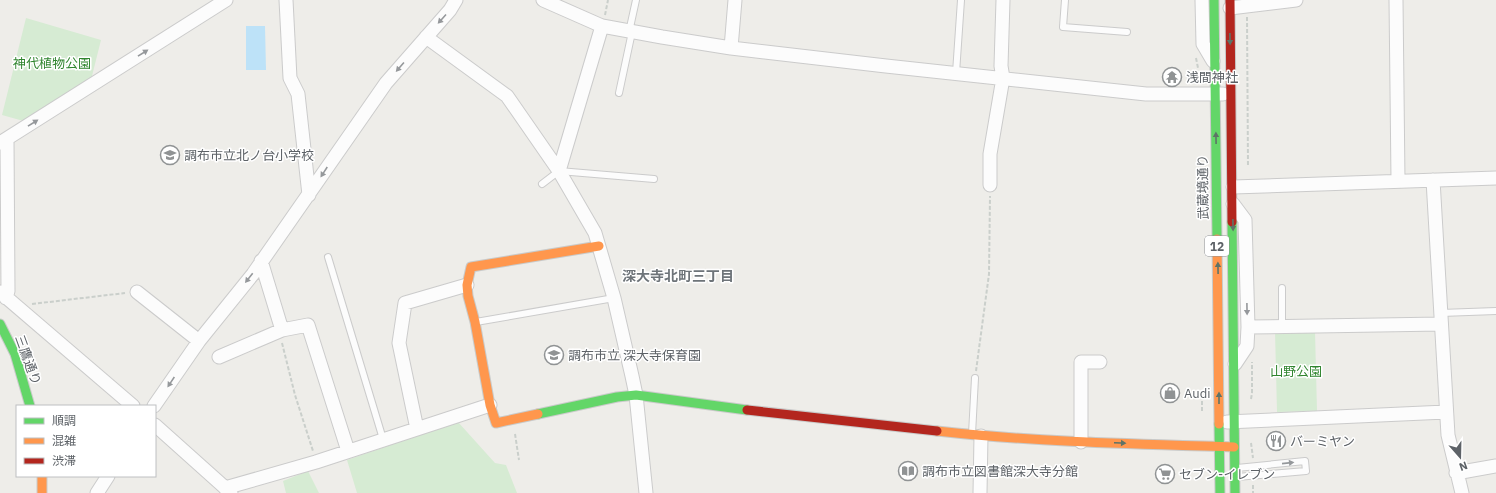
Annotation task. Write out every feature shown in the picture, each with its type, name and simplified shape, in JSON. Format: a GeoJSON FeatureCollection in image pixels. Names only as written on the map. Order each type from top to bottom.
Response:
{"type":"FeatureCollection","features":[{"type":"Feature","properties":{"kind":"main road","name":"武蔵境通り"},"geometry":{"type":"LineString","coordinates":[[1214,0],[1220,493]]}},
{"type":"Feature","properties":{"kind":"main road","name":"12"},"geometry":{"type":"LineString","coordinates":[[1230,4],[1235,364],[1235,493]]}},
{"type":"Feature","properties":{"kind":"main road"},"geometry":{"type":"LineString","coordinates":[[599,246],[471,267],[467,285],[468,296],[475,322],[490,405],[496,423],[617,397],[636,395],[724,407],[977,436],[1081,442],[1235,447]]}},
{"type":"Feature","properties":{"kind":"main road","name":"三鷹通り"},"geometry":{"type":"LineString","coordinates":[[0,324],[15,354],[30,405]]}},
{"type":"Feature","properties":{"kind":"main road"},"geometry":{"type":"LineString","coordinates":[[42,477],[42,493]]}},
{"type":"Feature","properties":{"kind":"street"},"geometry":{"type":"LineString","coordinates":[[132,405],[3,295],[8,290],[4,141],[226,0]]}},
{"type":"Feature","properties":{"kind":"street"},"geometry":{"type":"LineString","coordinates":[[286,0],[290,78],[298,94],[309,195]]}},
{"type":"Feature","properties":{"kind":"street"},"geometry":{"type":"LineString","coordinates":[[155,405],[199,341],[253,274],[386,83],[450,10],[456,0]]}},
{"type":"Feature","properties":{"kind":"street"},"geometry":{"type":"LineString","coordinates":[[543,0],[602,26],[731,48],[1146,94],[1231,94]]}},
{"type":"Feature","properties":{"kind":"street"},"geometry":{"type":"LineString","coordinates":[[731,48],[734,0]]}},
{"type":"Feature","properties":{"kind":"street"},"geometry":{"type":"LineString","coordinates":[[990,184],[990,154],[1003,78],[1000,66],[1003,0]]}},
{"type":"Feature","properties":{"kind":"street"},"geometry":{"type":"LineString","coordinates":[[1202,0],[1202,44],[1214,63]]}},
{"type":"Feature","properties":{"kind":"street"},"geometry":{"type":"LineString","coordinates":[[1230,4],[1296,0]]}},
{"type":"Feature","properties":{"kind":"street"},"geometry":{"type":"LineString","coordinates":[[1396,0],[1398,180]]}},
{"type":"Feature","properties":{"kind":"street"},"geometry":{"type":"LineString","coordinates":[[559,171],[602,26]]}},
{"type":"Feature","properties":{"kind":"street"},"geometry":{"type":"LineString","coordinates":[[426,38],[507,96],[559,171],[595,233],[614,298],[636,395],[646,493]]}},
{"type":"Feature","properties":{"kind":"street"},"geometry":{"type":"LineString","coordinates":[[1233,187],[1398,180],[1496,178]]}},
{"type":"Feature","properties":{"kind":"street"},"geometry":{"type":"LineString","coordinates":[[1433,180],[1448,435],[1462,493]]}},
{"type":"Feature","properties":{"kind":"street"},"geometry":{"type":"LineString","coordinates":[[1233,204],[1245,220],[1248,327],[1247,346],[1235,364]]}},
{"type":"Feature","properties":{"kind":"street"},"geometry":{"type":"LineString","coordinates":[[261,261],[281,332]]}},
{"type":"Feature","properties":{"kind":"street"},"geometry":{"type":"LineString","coordinates":[[417,429],[399,343],[405,303],[467,285]]}},
{"type":"Feature","properties":{"kind":"street"},"geometry":{"type":"LineString","coordinates":[[137,292],[199,341]]}},
{"type":"Feature","properties":{"kind":"street"},"geometry":{"type":"LineString","coordinates":[[1248,327],[1441,319]]}},
{"type":"Feature","properties":{"kind":"street"},"geometry":{"type":"LineString","coordinates":[[219,357],[281,332],[308,325],[348,451]]}},
{"type":"Feature","properties":{"kind":"street"},"geometry":{"type":"LineString","coordinates":[[1081,442],[1081,362],[1100,362]]}},
{"type":"Feature","properties":{"kind":"street"},"geometry":{"type":"LineString","coordinates":[[156,426],[228,490],[490,405]]}},
{"type":"Feature","properties":{"kind":"street"},"geometry":{"type":"LineString","coordinates":[[1220,422],[1446,412]]}},
{"type":"Feature","properties":{"kind":"street"},"geometry":{"type":"LineString","coordinates":[[977,436],[980,493]]}},
{"type":"Feature","properties":{"kind":"street"},"geometry":{"type":"LineString","coordinates":[[1456,473],[1496,466]]}},
{"type":"Feature","properties":{"kind":"street"},"geometry":{"type":"LineString","coordinates":[[97,493],[107,477]]}},
{"type":"Feature","properties":{"kind":"lane"},"geometry":{"type":"LineString","coordinates":[[619,94],[636,0]]}},
{"type":"Feature","properties":{"kind":"lane"},"geometry":{"type":"LineString","coordinates":[[956,73],[961,0]]}},
{"type":"Feature","properties":{"kind":"lane"},"geometry":{"type":"LineString","coordinates":[[1065,0],[1063,27],[1127,32]]}},
{"type":"Feature","properties":{"kind":"lane"},"geometry":{"type":"LineString","coordinates":[[542,184],[559,171],[654,178]]}},
{"type":"Feature","properties":{"kind":"lane"},"geometry":{"type":"LineString","coordinates":[[328,257],[383,439]]}},
{"type":"Feature","properties":{"kind":"lane"},"geometry":{"type":"LineString","coordinates":[[1282,288],[1282,326]]}},
{"type":"Feature","properties":{"kind":"lane"},"geometry":{"type":"LineString","coordinates":[[475,322],[614,298]]}},
{"type":"Feature","properties":{"kind":"lane"},"geometry":{"type":"LineString","coordinates":[[1441,319],[1496,311]]}},
{"type":"Feature","properties":{"kind":"lane"},"geometry":{"type":"LineString","coordinates":[[975,378],[977,436]]}},
{"type":"Feature","properties":{"kind":"lane"},"geometry":{"type":"LineString","coordinates":[[1235,468],[1305,461],[1306,471],[1235,477]]}},
{"type":"Feature","properties":{"kind":"path"},"geometry":{"type":"LineString","coordinates":[[975,378],[989,274],[990,184]]}},
{"type":"Feature","properties":{"kind":"path"},"geometry":{"type":"LineString","coordinates":[[27,304],[137,292]]}},
{"type":"Feature","properties":{"kind":"path"},"geometry":{"type":"LineString","coordinates":[[281,332],[295,395],[316,462]]}},
{"type":"Feature","properties":{"kind":"path"},"geometry":{"type":"LineString","coordinates":[[512,419],[520,460]]}},
{"type":"Feature","properties":{"kind":"green space","name":"神代植物公園"},"geometry":{"type":"Polygon","coordinates":[[[26,18],[101,40],[91,80],[27,122],[2,115],[26,18]]]}},
{"type":"Feature","properties":{"kind":"green space","name":"山野公園"},"geometry":{"type":"Polygon","coordinates":[[[1275,331],[1315,331],[1317,411],[1277,412],[1275,331]]]}},
{"type":"Feature","properties":{"kind":"green space"},"geometry":{"type":"Polygon","coordinates":[[[458,422],[495,463],[506,465],[517,493],[357,493],[347,460],[458,422]]]}},
{"type":"Feature","properties":{"kind":"green space"},"geometry":{"type":"Polygon","coordinates":[[[308,471],[319,493],[286,493],[283,481],[308,471]]]}},
{"type":"Feature","properties":{"kind":"water"},"geometry":{"type":"Polygon","coordinates":[[[246,26],[265,26],[266,70],[246,70],[246,26]]]}},
{"type":"Feature","properties":{"kind":"traffic: fast"},"geometry":{"type":"LineString","coordinates":[[1214,0],[1217,239]]}},
{"type":"Feature","properties":{"kind":"traffic: fast"},"geometry":{"type":"LineString","coordinates":[[1232,222],[1235,493]]}},
{"type":"Feature","properties":{"kind":"traffic: fast"},"geometry":{"type":"LineString","coordinates":[[0,324],[15,354],[30,405]]}},
{"type":"Feature","properties":{"kind":"traffic: fast"},"geometry":{"type":"LineString","coordinates":[[538,414],[617,397],[636,395],[747,410]]}},
{"type":"Feature","properties":{"kind":"traffic: fast"},"geometry":{"type":"LineString","coordinates":[[1219,424],[1220,493]]}},
{"type":"Feature","properties":{"kind":"traffic: slow"},"geometry":{"type":"LineString","coordinates":[[1217,239],[1219,424]]}},
{"type":"Feature","properties":{"kind":"traffic: slow"},"geometry":{"type":"LineString","coordinates":[[538,414],[496,423],[490,405],[475,322],[468,296],[467,285],[471,267],[599,246]]}},
{"type":"Feature","properties":{"kind":"traffic: slow"},"geometry":{"type":"LineString","coordinates":[[937,431],[1048,440],[1234,447]]}},
{"type":"Feature","properties":{"kind":"traffic: slow"},"geometry":{"type":"LineString","coordinates":[[42,477],[42,493]]}},
{"type":"Feature","properties":{"kind":"traffic: jam"},"geometry":{"type":"LineString","coordinates":[[1230,0],[1232,222]]}},
{"type":"Feature","properties":{"kind":"traffic: jam"},"geometry":{"type":"LineString","coordinates":[[747,410],[937,431]]}},
{"type":"Feature","properties":{"kind":"place","name":"浅間神社"},"geometry":{"type":"Point","coordinates":[1172,77]}},
{"type":"Feature","properties":{"kind":"place","name":"調布市立北ノ台小学校"},"geometry":{"type":"Point","coordinates":[170,155]}},
{"type":"Feature","properties":{"kind":"place","name":"調布市立 深大寺保育園"},"geometry":{"type":"Point","coordinates":[554,355]}},
{"type":"Feature","properties":{"kind":"place","name":"Audi"},"geometry":{"type":"Point","coordinates":[1170,393]}},
{"type":"Feature","properties":{"kind":"place","name":"バーミヤン"},"geometry":{"type":"Point","coordinates":[1276,441]}},
{"type":"Feature","properties":{"kind":"place","name":"調布市立図書館深大寺分館"},"geometry":{"type":"Point","coordinates":[908,471]}},
{"type":"Feature","properties":{"kind":"place","name":"セブン-イレブン"},"geometry":{"type":"Point","coordinates":[1165,474]}},
{"type":"Feature","properties":{"kind":"district","name":"深大寺北町三丁目"},"geometry":{"type":"Point","coordinates":[678,276]}}]}
